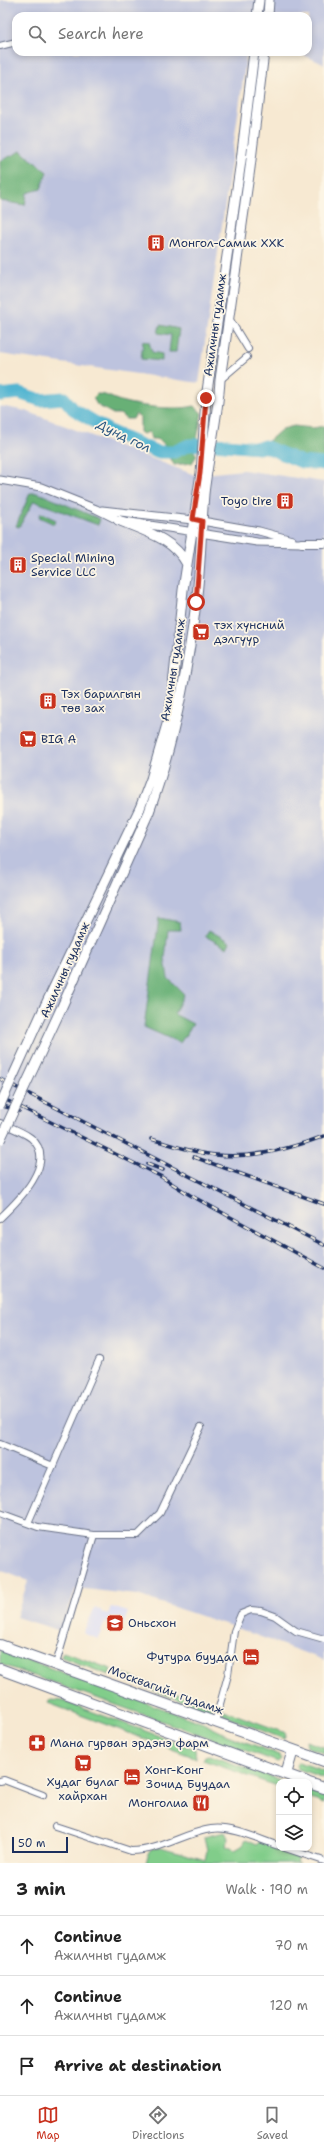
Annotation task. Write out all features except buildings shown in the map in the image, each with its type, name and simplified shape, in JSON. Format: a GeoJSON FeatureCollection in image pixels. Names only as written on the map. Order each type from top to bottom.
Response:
{"type":"FeatureCollection","features":[{"type":"Feature","properties":{"kind":"highway","name":"Москвагийн гудамж"},"geometry":{"type":"LineString","coordinates":[[0,1645],[324,1761]]}},
{"type":"Feature","properties":{"kind":"highway"},"geometry":{"type":"LineString","coordinates":[[0,1669],[300,1779]]}},
{"type":"Feature","properties":{"kind":"highway"},"geometry":{"type":"LineString","coordinates":[[286,1774],[293,1750]]}},
{"type":"Feature","properties":{"kind":"highway"},"geometry":{"type":"LineString","coordinates":[[312,1784],[324,1788]]}},
{"type":"Feature","properties":{"kind":"main road"},"geometry":{"type":"LineString","coordinates":[[258,12],[259,0]]}},
{"type":"Feature","properties":{"kind":"main road"},"geometry":{"type":"LineString","coordinates":[[268,12],[269,1]]}},
{"type":"Feature","properties":{"kind":"main road","name":"Ажилчны гудамж"},"geometry":{"type":"LineString","coordinates":[[0,1140],[60,1011],[149,812],[161,782],[180,708],[196,602],[201,533],[198,520],[203,476],[206,398],[241,161],[254,56]]}},
{"type":"Feature","properties":{"kind":"main road","name":"Ажилчны гудамж"},"geometry":{"type":"LineString","coordinates":[[203,476],[219,399],[228,316],[251,161],[264,56]]}},
{"type":"Feature","properties":{"kind":"main road"},"geometry":{"type":"LineString","coordinates":[[118,520],[171,544],[181,552],[187,564]]}},
{"type":"Feature","properties":{"kind":"main road","name":"Ажилчны гудамж"},"geometry":{"type":"LineString","coordinates":[[0,1105],[45,1006],[140,808],[152,779],[170,714],[191,532],[198,520]]}},
{"type":"Feature","properties":{"kind":"main road"},"geometry":{"type":"LineString","coordinates":[[302,543],[324,545]]}},
{"type":"Feature","properties":{"kind":"main road"},"geometry":{"type":"LineString","coordinates":[[152,779],[161,782]]}},
{"type":"Feature","properties":{"kind":"street"},"geometry":{"type":"LineString","coordinates":[[0,46],[12,43]]}},
{"type":"Feature","properties":{"kind":"street"},"geometry":{"type":"LineString","coordinates":[[228,316],[248,349]]}},
{"type":"Feature","properties":{"kind":"street"},"geometry":{"type":"LineString","coordinates":[[220,380],[247,357]]}},
{"type":"Feature","properties":{"kind":"street"},"geometry":{"type":"LineString","coordinates":[[0,480],[41,487],[96,509],[118,520],[257,542],[302,543]]}},
{"type":"Feature","properties":{"kind":"street"},"geometry":{"type":"LineString","coordinates":[[96,509],[198,520],[259,531],[302,543]]}},
{"type":"Feature","properties":{"kind":"street"},"geometry":{"type":"LineString","coordinates":[[0,1123],[31,1138],[36,1144],[40,1156],[36,1176],[30,1186],[20,1199],[0,1218]]}},
{"type":"Feature","properties":{"kind":"street"},"geometry":{"type":"LineString","coordinates":[[28,1523],[99,1360]]}},
{"type":"Feature","properties":{"kind":"street"},"geometry":{"type":"LineString","coordinates":[[0,1513],[38,1527],[94,1535],[138,1535],[160,1513],[201,1426]]}},
{"type":"Feature","properties":{"kind":"street"},"geometry":{"type":"LineString","coordinates":[[0,1444],[53,1466]]}},
{"type":"Feature","properties":{"kind":"street"},"geometry":{"type":"LineString","coordinates":[[56,1664],[94,1535]]}},
{"type":"Feature","properties":{"kind":"street"},"geometry":{"type":"LineString","coordinates":[[215,1722],[228,1675],[234,1631],[241,1614],[251,1610],[261,1611],[275,1616],[296,1632],[324,1639]]}},
{"type":"Feature","properties":{"kind":"street"},"geometry":{"type":"LineString","coordinates":[[0,1781],[4,1780],[43,1795]]}},
{"type":"Feature","properties":{"kind":"street"},"geometry":{"type":"LineString","coordinates":[[55,1826],[132,1851],[144,1851],[212,1829],[229,1830],[276,1845]]}},
{"type":"Feature","properties":{"kind":"street"},"geometry":{"type":"LineString","coordinates":[[294,1851],[324,1861]]}},
{"type":"Feature","properties":{"kind":"shaded area"},"geometry":{"type":"Polygon","coordinates":[[[0,0],[324,0],[324,64],[305,56],[312,56],[312,12],[12,12],[12,56],[246,56],[199,383],[0,354],[0,0]]]}},
{"type":"Feature","properties":{"kind":"shaded area"},"geometry":{"type":"Polygon","coordinates":[[[0,406],[26,411],[195,475],[243,470],[324,482],[324,1660],[228,1625],[137,1595],[76,1588],[61,1631],[16,1617],[28,1581],[0,1570],[0,406]]]}},
{"type":"Feature","properties":{"kind":"shaded area","name":"Оньсхон"},"geometry":{"type":"Polygon","coordinates":[[[95,1607],[101,1610],[101,1612],[108,1614],[111,1607],[128,1612],[122,1628],[105,1622],[98,1639],[83,1633],[95,1607]]]}},
{"type":"Feature","properties":{"kind":"green space"},"geometry":{"type":"Polygon","coordinates":[[[21,151],[47,172],[41,189],[27,193],[25,205],[0,201],[0,161],[21,151]]]}},
{"type":"Feature","properties":{"kind":"green space"},"geometry":{"type":"Polygon","coordinates":[[[160,325],[179,329],[176,352],[169,352],[171,335],[158,333],[160,325]]]}},
{"type":"Feature","properties":{"kind":"green space"},"geometry":{"type":"Polygon","coordinates":[[[143,341],[149,342],[152,352],[162,354],[162,361],[141,359],[143,341]]]}},
{"type":"Feature","properties":{"kind":"green space"},"geometry":{"type":"Polygon","coordinates":[[[97,394],[143,406],[176,408],[194,406],[202,413],[197,439],[184,441],[181,446],[169,450],[160,440],[151,439],[149,432],[143,434],[140,432],[140,418],[136,414],[133,419],[126,419],[120,414],[113,414],[97,405],[93,398],[97,394]]]}},
{"type":"Feature","properties":{"kind":"green space"},"geometry":{"type":"Polygon","coordinates":[[[294,426],[313,428],[324,426],[324,460],[322,461],[314,457],[305,461],[278,446],[267,452],[253,451],[249,453],[238,450],[249,445],[265,444],[282,429],[294,426]]]}},
{"type":"Feature","properties":{"kind":"green space"},"geometry":{"type":"Polygon","coordinates":[[[190,447],[197,455],[192,463],[174,465],[170,457],[190,447]]]}},
{"type":"Feature","properties":{"kind":"green space"},"geometry":{"type":"Polygon","coordinates":[[[30,493],[38,493],[100,519],[98,525],[34,501],[19,527],[16,526],[30,493]]]}},
{"type":"Feature","properties":{"kind":"green space"},"geometry":{"type":"Polygon","coordinates":[[[41,513],[56,520],[54,524],[39,517],[41,513]]]}},
{"type":"Feature","properties":{"kind":"green space"},"geometry":{"type":"Polygon","coordinates":[[[159,918],[180,922],[181,930],[168,930],[165,959],[168,978],[184,994],[174,1014],[193,1024],[180,1043],[144,1027],[159,918]]]}},
{"type":"Feature","properties":{"kind":"green space"},"geometry":{"type":"Polygon","coordinates":[[[209,930],[230,942],[227,948],[205,936],[209,930]]]}},
{"type":"Feature","properties":{"kind":"green space"},"geometry":{"type":"Polygon","coordinates":[[[0,1650],[203,1723],[227,1735],[280,1755],[281,1759],[278,1762],[0,1664],[0,1650]]]}},
{"type":"Feature","properties":{"kind":"green space"},"geometry":{"type":"Polygon","coordinates":[[[63,1652],[111,1669],[109,1675],[61,1657],[63,1652]]]}},
{"type":"Feature","properties":{"kind":"green space"},"geometry":{"type":"Polygon","coordinates":[[[120,1673],[212,1707],[210,1711],[122,1679],[120,1677],[120,1673]]]}},
{"type":"Feature","properties":{"kind":"green space"},"geometry":{"type":"Polygon","coordinates":[[[50,1700],[63,1701],[195,1749],[196,1758],[48,1703],[50,1700]]]}},
{"type":"Feature","properties":{"kind":"green space"},"geometry":{"type":"Polygon","coordinates":[[[223,1710],[286,1733],[284,1739],[225,1716],[222,1714],[223,1710]]]}},
{"type":"Feature","properties":{"kind":"green space"},"geometry":{"type":"Polygon","coordinates":[[[306,1741],[324,1747],[324,1753],[307,1747],[306,1741]]]}},
{"type":"Feature","properties":{"kind":"green space"},"geometry":{"type":"Polygon","coordinates":[[[209,1755],[277,1779],[276,1779],[276,1786],[203,1760],[205,1756],[209,1755]]]}},
{"type":"Feature","properties":{"kind":"green space"},"geometry":{"type":"Polygon","coordinates":[[[299,1762],[324,1771],[324,1778],[298,1769],[296,1765],[299,1762]]]}},
{"type":"Feature","properties":{"kind":"green space"},"geometry":{"type":"Polygon","coordinates":[[[312,1791],[324,1796],[324,1804],[312,1799],[312,1791]]]}},
{"type":"Feature","properties":{"kind":"green space"},"geometry":{"type":"Polygon","coordinates":[[[225,1832],[228,1838],[226,1846],[235,1850],[242,1846],[246,1839],[257,1844],[264,1838],[276,1846],[276,1851],[296,1851],[300,1853],[297,1862],[299,1863],[146,1863],[148,1855],[152,1849],[161,1847],[205,1860],[207,1850],[204,1837],[225,1832]]]}},
{"type":"Feature","properties":{"kind":"waterway","name":"Дунд гол"},"geometry":{"type":"LineString","coordinates":[[0,395],[19,393],[40,400],[64,398],[73,409],[111,432],[157,452],[174,452],[189,445],[215,444],[259,448],[264,446],[302,462],[324,464]]}},
{"type":"Feature","properties":{"kind":"railway"},"geometry":{"type":"LineString","coordinates":[[0,1079],[324,1245]]}},
{"type":"Feature","properties":{"kind":"railway"},"geometry":{"type":"LineString","coordinates":[[0,1097],[160,1176],[190,1195],[324,1268]]}},
{"type":"Feature","properties":{"kind":"railway"},"geometry":{"type":"LineString","coordinates":[[0,1105],[19,1111]]}},
{"type":"Feature","properties":{"kind":"railway"},"geometry":{"type":"LineString","coordinates":[[151,1139],[216,1155],[244,1156],[285,1149],[324,1136]]}},
{"type":"Feature","properties":{"kind":"railway"},"geometry":{"type":"LineString","coordinates":[[194,1157],[324,1204]]}},
{"type":"Feature","properties":{"kind":"railway"},"geometry":{"type":"LineString","coordinates":[[147,1164],[163,1170]]}},
{"type":"Feature","properties":{"kind":"place","name":"Монгол-Самик ХХК"},"geometry":{"type":"Point","coordinates":[156,243]}},
{"type":"Feature","properties":{"kind":"place","name":"Toyo tire"},"geometry":{"type":"Point","coordinates":[285,501]}},
{"type":"Feature","properties":{"kind":"place","name":"Special Mining Service LLC"},"geometry":{"type":"Point","coordinates":[18,565]}},
{"type":"Feature","properties":{"kind":"place","name":"тэх хүнсний дэлгүүр"},"geometry":{"type":"Point","coordinates":[201,632]}},
{"type":"Feature","properties":{"kind":"place","name":"Тэх барилгын төв зах"},"geometry":{"type":"Point","coordinates":[48,701]}},
{"type":"Feature","properties":{"kind":"place","name":"BIG A"},"geometry":{"type":"Point","coordinates":[28,739]}},
{"type":"Feature","properties":{"kind":"place","name":"Оньсхон"},"geometry":{"type":"Point","coordinates":[115,1623]}},
{"type":"Feature","properties":{"kind":"place","name":"Футура буудал"},"geometry":{"type":"Point","coordinates":[251,1657]}},
{"type":"Feature","properties":{"kind":"place","name":"Мана гурван эрдэнэ фарм"},"geometry":{"type":"Point","coordinates":[37,1743]}},
{"type":"Feature","properties":{"kind":"place","name":"Худаг булаг хайрхан"},"geometry":{"type":"Point","coordinates":[83,1763]}},
{"type":"Feature","properties":{"kind":"place","name":"Хонг-Kонг 3очид Буудал"},"geometry":{"type":"Point","coordinates":[132,1777]}},
{"type":"Feature","properties":{"kind":"place","name":"Монголиа"},"geometry":{"type":"Point","coordinates":[201,1803]}},
{"type":"Feature","properties":{"kind":"route"},"geometry":{"type":"LineString","coordinates":[[196,602],[202,521],[193,519],[200,473],[206,398]]}}]}
